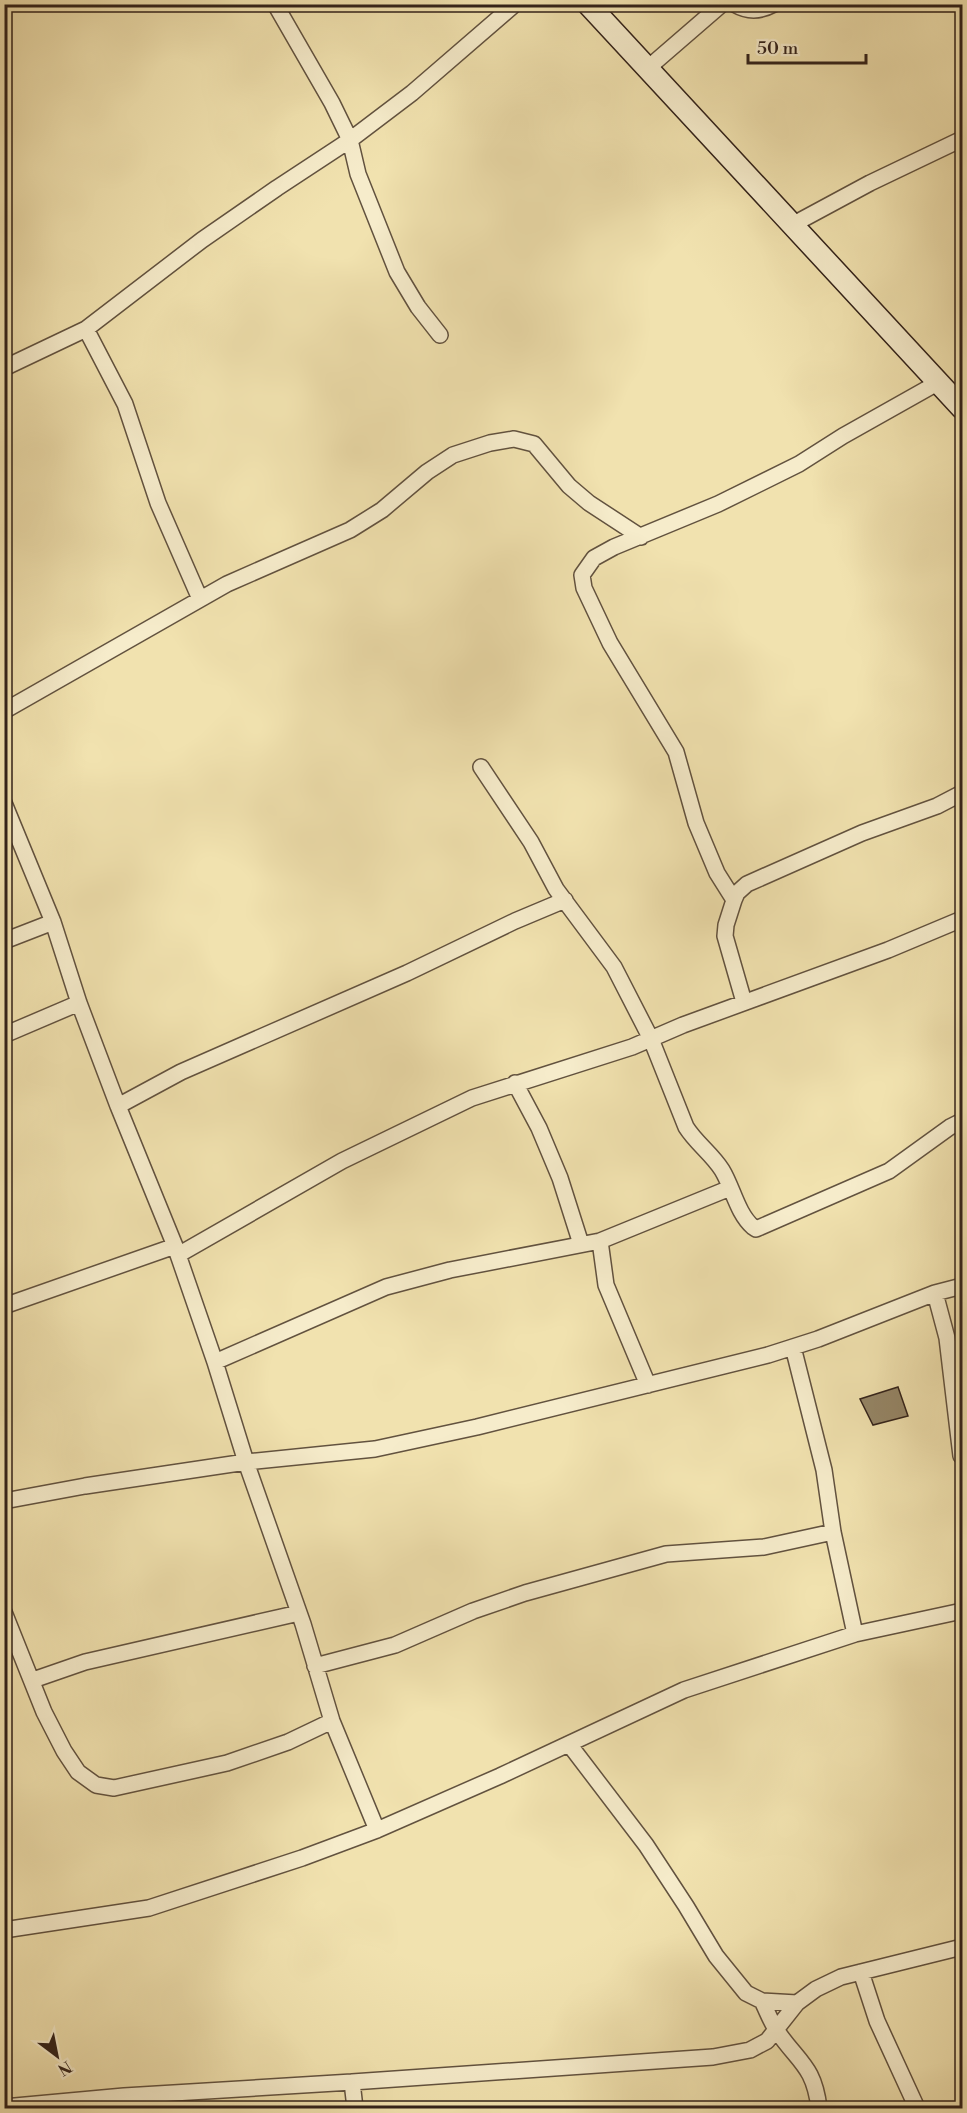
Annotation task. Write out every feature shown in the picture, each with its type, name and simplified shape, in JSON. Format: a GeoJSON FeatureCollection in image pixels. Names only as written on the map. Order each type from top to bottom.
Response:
{"type":"FeatureCollection","features":[{"type":"Feature","properties":{"kind":"street"},"geometry":{"type":"LineString","coordinates":[[275,4],[333,103],[350,140],[358,174],[397,272],[418,308],[440,335]]}},
{"type":"Feature","properties":{"kind":"street"},"geometry":{"type":"LineString","coordinates":[[4,368],[86,329],[201,240],[350,140],[412,93],[515,4]]}},
{"type":"Feature","properties":{"kind":"street"},"geometry":{"type":"LineString","coordinates":[[588,4],[963,408]]}},
{"type":"Feature","properties":{"kind":"street"},"geometry":{"type":"LineString","coordinates":[[648,68],[722,4]]}},
{"type":"Feature","properties":{"kind":"street"},"geometry":{"type":"LineString","coordinates":[[734,4],[746,10],[757,10],[774,4]]}},
{"type":"Feature","properties":{"kind":"street"},"geometry":{"type":"LineString","coordinates":[[792,225],[870,183],[963,140]]}},
{"type":"Feature","properties":{"kind":"street"},"geometry":{"type":"LineString","coordinates":[[86,329],[125,404],[158,503],[200,599]]}},
{"type":"Feature","properties":{"kind":"street"},"geometry":{"type":"LineString","coordinates":[[734,900],[717,873],[698,829],[676,752],[610,643],[584,588],[582,575],[594,558],[614,547],[718,504],[799,464],[843,436],[939,382]]}},
{"type":"Feature","properties":{"kind":"street"},"geometry":{"type":"LineString","coordinates":[[4,711],[227,584],[350,531],[382,510],[427,472],[453,455],[490,443],[514,438],[534,444],[569,486],[641,537]]}},
{"type":"Feature","properties":{"kind":"street"},"geometry":{"type":"LineString","coordinates":[[481,767],[531,842],[556,889],[614,967],[651,1039],[686,1127],[693,1138],[712,1155],[749,1224],[756,1229],[889,1171],[950,1127],[963,1121]]}},
{"type":"Feature","properties":{"kind":"street"},"geometry":{"type":"LineString","coordinates":[[744,1002],[725,936],[726,925],[737,893],[755,879],[862,833],[937,806],[963,793]]}},
{"type":"Feature","properties":{"kind":"street"},"geometry":{"type":"LineString","coordinates":[[4,803],[53,922],[79,1003],[177,1251],[246,1462],[299,1613],[332,1721],[377,1830]]}},
{"type":"Feature","properties":{"kind":"street"},"geometry":{"type":"LineString","coordinates":[[118,1106],[181,1072],[408,973],[514,921],[565,900]]}},
{"type":"Feature","properties":{"kind":"street"},"geometry":{"type":"LineString","coordinates":[[4,1306],[177,1251],[342,1161],[472,1098],[632,1047],[744,1002],[888,950],[963,918]]}},
{"type":"Feature","properties":{"kind":"street"},"geometry":{"type":"LineString","coordinates":[[4,941],[53,922]]}},
{"type":"Feature","properties":{"kind":"street"},"geometry":{"type":"LineString","coordinates":[[4,1035],[79,1003]]}},
{"type":"Feature","properties":{"kind":"street"},"geometry":{"type":"LineString","coordinates":[[515,1083],[539,1128],[560,1178],[581,1244]]}},
{"type":"Feature","properties":{"kind":"street"},"geometry":{"type":"LineString","coordinates":[[215,1362],[386,1287],[450,1270],[600,1241],[730,1188]]}},
{"type":"Feature","properties":{"kind":"street"},"geometry":{"type":"LineString","coordinates":[[600,1241],[606,1285],[648,1385]]}},
{"type":"Feature","properties":{"kind":"street"},"geometry":{"type":"LineString","coordinates":[[4,1501],[85,1486],[246,1462],[375,1449],[554,1409],[793,1347],[935,1293],[963,1286]]}},
{"type":"Feature","properties":{"kind":"street"},"geometry":{"type":"LineString","coordinates":[[935,1293],[947,1338],[961,1456]]}},
{"type":"Feature","properties":{"kind":"street"},"geometry":{"type":"LineString","coordinates":[[793,1347],[824,1470],[833,1532],[855,1634]]}},
{"type":"Feature","properties":{"kind":"street"},"geometry":{"type":"LineString","coordinates":[[315,1666],[395,1645],[473,1611],[525,1593],[666,1554],[764,1547],[833,1532]]}},
{"type":"Feature","properties":{"kind":"street"},"geometry":{"type":"LineString","coordinates":[[4,1930],[149,1908],[302,1858],[377,1830],[684,1690],[855,1634],[963,1611]]}},
{"type":"Feature","properties":{"kind":"street"},"geometry":{"type":"LineString","coordinates":[[4,1612],[49,1722],[64,1751],[78,1772],[96,1785],[114,1788],[227,1762],[288,1742],[332,1721]]}},
{"type":"Feature","properties":{"kind":"street"},"geometry":{"type":"LineString","coordinates":[[33,1680],[85,1662],[299,1613]]}},
{"type":"Feature","properties":{"kind":"street"},"geometry":{"type":"LineString","coordinates":[[568,1744],[646,1845],[687,1906],[716,1956],[746,1993],[762,2001],[797,2003]]}},
{"type":"Feature","properties":{"kind":"street"},"geometry":{"type":"LineString","coordinates":[[4,2108],[124,2096],[713,2057],[750,2050],[767,2041],[797,2003],[816,1989],[841,1977],[963,1947]]}},
{"type":"Feature","properties":{"kind":"street"},"geometry":{"type":"LineString","coordinates":[[861,1972],[877,2021],[918,2109]]}},
{"type":"Feature","properties":{"kind":"street"},"geometry":{"type":"LineString","coordinates":[[762,2001],[776,2030],[808,2069],[816,2086],[819,2109]]}},
{"type":"Feature","properties":{"kind":"street"},"geometry":{"type":"LineString","coordinates":[[352,2082],[356,2109]]}},
{"type":"Feature","properties":{"kind":"building"},"geometry":{"type":"Polygon","coordinates":[[[898,1387],[908,1416],[873,1425],[860,1399],[898,1387]]]}}]}
